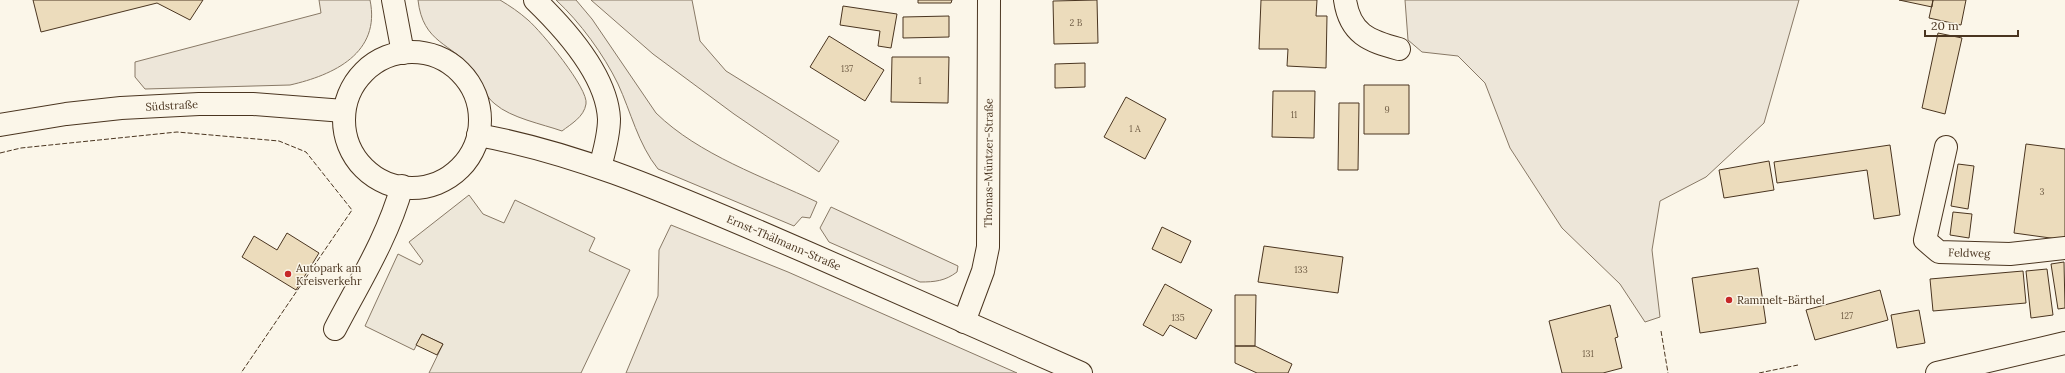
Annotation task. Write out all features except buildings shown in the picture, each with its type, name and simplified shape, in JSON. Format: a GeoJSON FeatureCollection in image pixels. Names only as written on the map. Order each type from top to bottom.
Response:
{"type":"FeatureCollection","features":[{"type":"Feature","properties":{"kind":"main road"},"geometry":{"type":"LineString","coordinates":[[393,0],[403,53]]}},
{"type":"Feature","properties":{"kind":"main road"},"geometry":{"type":"LineString","coordinates":[[535,0],[578,48],[601,84],[609,118],[607,140],[600,167]]}},
{"type":"Feature","properties":{"kind":"main road","name":"Thomas-Müntzer-Straße"},"geometry":{"type":"LineString","coordinates":[[964,322],[983,271],[988,247],[989,0]]}},
{"type":"Feature","properties":{"kind":"main road"},"geometry":{"type":"LineString","coordinates":[[1345,0],[1347,11],[1357,32],[1376,43],[1399,49]]}},
{"type":"Feature","properties":{"kind":"main road"},"geometry":{"type":"LineString","coordinates":[[417,52],[436,56],[452,65],[466,79],[476,96],[478,109],[478,135],[470,156],[454,173],[434,184],[412,188],[389,184],[369,173],[354,156],[345,135],[344,111],[350,92],[361,74],[377,61],[396,53],[403,53],[417,52]]}},
{"type":"Feature","properties":{"kind":"main road","name":"Südstraße"},"geometry":{"type":"LineString","coordinates":[[0,125],[66,114],[121,108],[199,104],[253,104],[344,111]]}},
{"type":"Feature","properties":{"kind":"main road","name":"Ernst-Thälmann-Straße"},"geometry":{"type":"LineString","coordinates":[[478,135],[521,142],[600,167],[663,191],[1081,373]]}},
{"type":"Feature","properties":{"kind":"main road","name":"Feldweg"},"geometry":{"type":"LineString","coordinates":[[1946,147],[1926,240],[1939,252],[2010,254],[2065,248]]}},
{"type":"Feature","properties":{"kind":"main road"},"geometry":{"type":"LineString","coordinates":[[335,329],[394,213],[402,186]]}},
{"type":"Feature","properties":{"kind":"main road"},"geometry":{"type":"LineString","coordinates":[[1937,373],[2065,343]]}},
{"type":"Feature","properties":{"kind":"shaded area"},"geometry":{"type":"Polygon","coordinates":[[[319,0],[370,0],[372,18],[368,34],[361,48],[351,59],[338,68],[323,75],[290,85],[145,89],[135,77],[135,62],[321,13],[319,0]]]}},
{"type":"Feature","properties":{"kind":"shaded area"},"geometry":{"type":"Polygon","coordinates":[[[418,0],[500,0],[511,7],[525,17],[534,26],[563,60],[580,86],[585,97],[586,104],[583,113],[577,120],[562,131],[518,117],[502,109],[491,101],[477,75],[465,61],[432,34],[426,26],[421,14],[418,0]]]}},
{"type":"Feature","properties":{"kind":"shaded area"},"geometry":{"type":"Polygon","coordinates":[[[556,0],[576,0],[592,19],[656,113],[673,128],[712,153],[733,164],[817,202],[810,218],[802,217],[794,226],[658,169],[640,139],[623,95],[606,62],[591,39],[574,18],[556,0]]]}},
{"type":"Feature","properties":{"kind":"shaded area"},"geometry":{"type":"Polygon","coordinates":[[[591,0],[692,0],[700,41],[726,71],[839,141],[819,172],[734,114],[653,54],[591,0]]]}},
{"type":"Feature","properties":{"kind":"shaded area"},"geometry":{"type":"Polygon","coordinates":[[[1405,0],[1799,0],[1764,123],[1706,177],[1660,201],[1652,250],[1660,317],[1645,322],[1620,284],[1562,228],[1510,148],[1485,83],[1458,56],[1422,52],[1408,40],[1405,0]]]}},
{"type":"Feature","properties":{"kind":"shaded area"},"geometry":{"type":"Polygon","coordinates":[[[469,195],[483,214],[504,223],[515,200],[595,238],[589,251],[630,270],[581,373],[429,373],[443,344],[422,334],[414,350],[365,326],[398,254],[420,265],[423,261],[409,242],[469,195]]]}},
{"type":"Feature","properties":{"kind":"shaded area"},"geometry":{"type":"Polygon","coordinates":[[[831,207],[958,266],[957,272],[940,280],[920,282],[829,242],[820,228],[831,207]]]}},
{"type":"Feature","properties":{"kind":"shaded area"},"geometry":{"type":"Polygon","coordinates":[[[671,225],[788,272],[1017,373],[626,373],[658,296],[659,250],[671,225]]]}},
{"type":"Feature","properties":{"kind":"fence"},"geometry":{"type":"LineString","coordinates":[[0,153],[21,148],[177,132],[279,141],[306,152],[352,210],[241,373]]}},
{"type":"Feature","properties":{"kind":"fence"},"geometry":{"type":"LineString","coordinates":[[1661,331],[1668,373]]}},
{"type":"Feature","properties":{"kind":"fence"},"geometry":{"type":"LineString","coordinates":[[1759,373],[1798,365]]}},
{"type":"Feature","properties":{"kind":"place","name":"Autopark am Kreisverkehr"},"geometry":{"type":"Point","coordinates":[288,274]}},
{"type":"Feature","properties":{"kind":"place","name":"Rammelt-Bärthel"},"geometry":{"type":"Point","coordinates":[1729,300]}}]}
